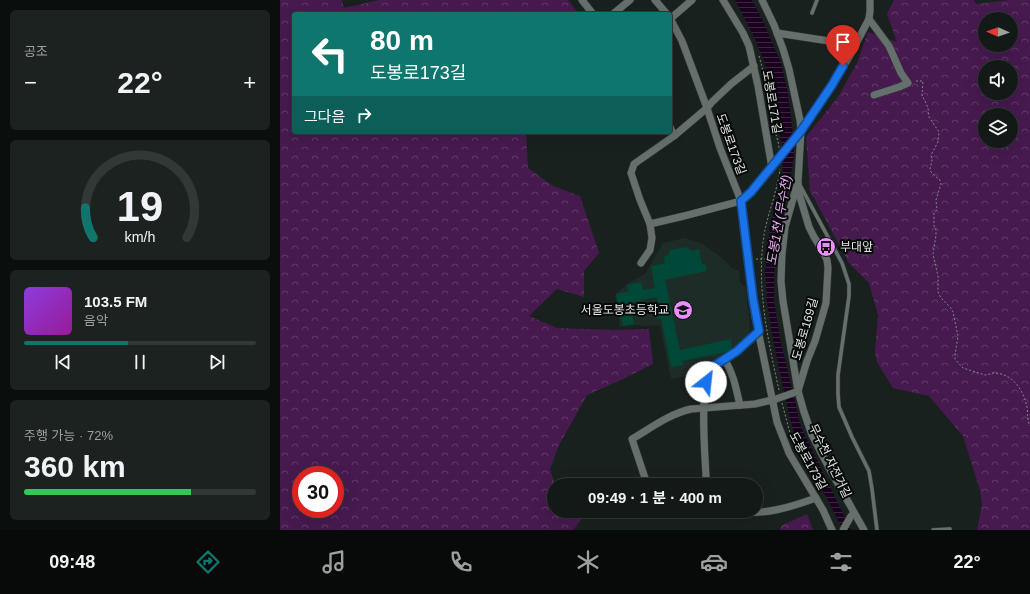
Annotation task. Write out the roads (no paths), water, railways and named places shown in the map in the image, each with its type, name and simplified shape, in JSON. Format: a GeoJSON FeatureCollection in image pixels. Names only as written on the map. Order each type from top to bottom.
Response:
{"type":"FeatureCollection","features":[{"type":"Feature","properties":{"kind":"street"},"geometry":{"type":"LineString","coordinates":[[582,0],[591,12]]}},
{"type":"Feature","properties":{"kind":"street"},"geometry":{"type":"LineString","coordinates":[[615,12],[630,0]]}},
{"type":"Feature","properties":{"kind":"street"},"geometry":{"type":"LineString","coordinates":[[655,0],[665,12]]}},
{"type":"Feature","properties":{"kind":"street"},"geometry":{"type":"LineString","coordinates":[[672,16],[692,0]]}},
{"type":"Feature","properties":{"kind":"street","name":"도봉로171길"},"geometry":{"type":"LineString","coordinates":[[723,0],[747,40],[754,66],[774,165]]}},
{"type":"Feature","properties":{"kind":"street","name":"도봉로169길"},"geometry":{"type":"LineString","coordinates":[[762,0],[778,33],[789,69],[800,133],[798,182],[800,197],[804,213],[814,237],[827,260],[828,268],[826,303],[815,341],[797,391]]}},
{"type":"Feature","properties":{"kind":"street"},"geometry":{"type":"LineString","coordinates":[[641,263],[650,250],[652,238],[650,224],[741,201],[748,196],[800,133],[832,85],[869,19],[870,0]]}},
{"type":"Feature","properties":{"kind":"street"},"geometry":{"type":"LineString","coordinates":[[869,19],[889,46],[908,83],[899,88],[874,95]]}},
{"type":"Feature","properties":{"kind":"street","name":"도봉로173길"},"geometry":{"type":"LineString","coordinates":[[672,22],[682,41],[720,148],[741,201],[753,299],[774,400],[777,422],[789,453],[823,510],[832,530]]}},
{"type":"Feature","properties":{"kind":"street"},"geometry":{"type":"LineString","coordinates":[[778,33],[855,45]]}},
{"type":"Feature","properties":{"kind":"street","name":"도봉로171길"},"geometry":{"type":"LineString","coordinates":[[650,224],[631,173],[634,164],[674,136],[707,108],[731,84],[754,66]]}},
{"type":"Feature","properties":{"kind":"street"},"geometry":{"type":"LineString","coordinates":[[672,132],[674,136]]}},
{"type":"Feature","properties":{"kind":"street","name":"도봉로169길"},"geometry":{"type":"LineString","coordinates":[[798,182],[784,227],[781,280],[797,391],[812,435],[853,514],[864,530]]}},
{"type":"Feature","properties":{"kind":"street"},"geometry":{"type":"LineString","coordinates":[[706,478],[704,409],[706,382],[709,371],[711,368],[737,351],[759,331]]}},
{"type":"Feature","properties":{"kind":"street"},"geometry":{"type":"LineString","coordinates":[[725,360],[731,369],[740,405]]}},
{"type":"Feature","properties":{"kind":"street"},"geometry":{"type":"LineString","coordinates":[[646,478],[632,439],[675,414],[691,409],[755,404],[774,400],[797,391]]}},
{"type":"Feature","properties":{"kind":"street"},"geometry":{"type":"LineString","coordinates":[[763,512],[802,503],[816,498]]}},
{"type":"Feature","properties":{"kind":"street"},"geometry":{"type":"LineString","coordinates":[[843,530],[853,514]]}},
{"type":"Feature","properties":{"kind":"lane"},"geometry":{"type":"LineString","coordinates":[[812,13],[817,0]]}},
{"type":"Feature","properties":{"kind":"lane"},"geometry":{"type":"LineString","coordinates":[[798,182],[842,263],[849,284],[849,296],[838,376],[839,408],[869,471],[877,530]]}},
{"type":"Feature","properties":{"kind":"lane"},"geometry":{"type":"LineString","coordinates":[[933,530],[950,529]]}},
{"type":"Feature","properties":{"kind":"water","name":"도봉1천 (무수천)"},"geometry":{"type":"Polygon","coordinates":[[[735,0],[752,0],[781,63],[788,94],[794,156],[778,237],[774,275],[774,301],[780,338],[801,427],[851,530],[843,530],[795,436],[789,415],[773,340],[767,302],[765,272],[770,228],[783,177],[782,146],[765,64],[754,37],[735,0]]]}},
{"type":"Feature","properties":{"kind":"place","name":"부대앞"},"geometry":{"type":"Point","coordinates":[826,247]}},
{"type":"Feature","properties":{"kind":"place","name":"서울도봉초등학교"},"geometry":{"type":"Point","coordinates":[683,310]}}]}
